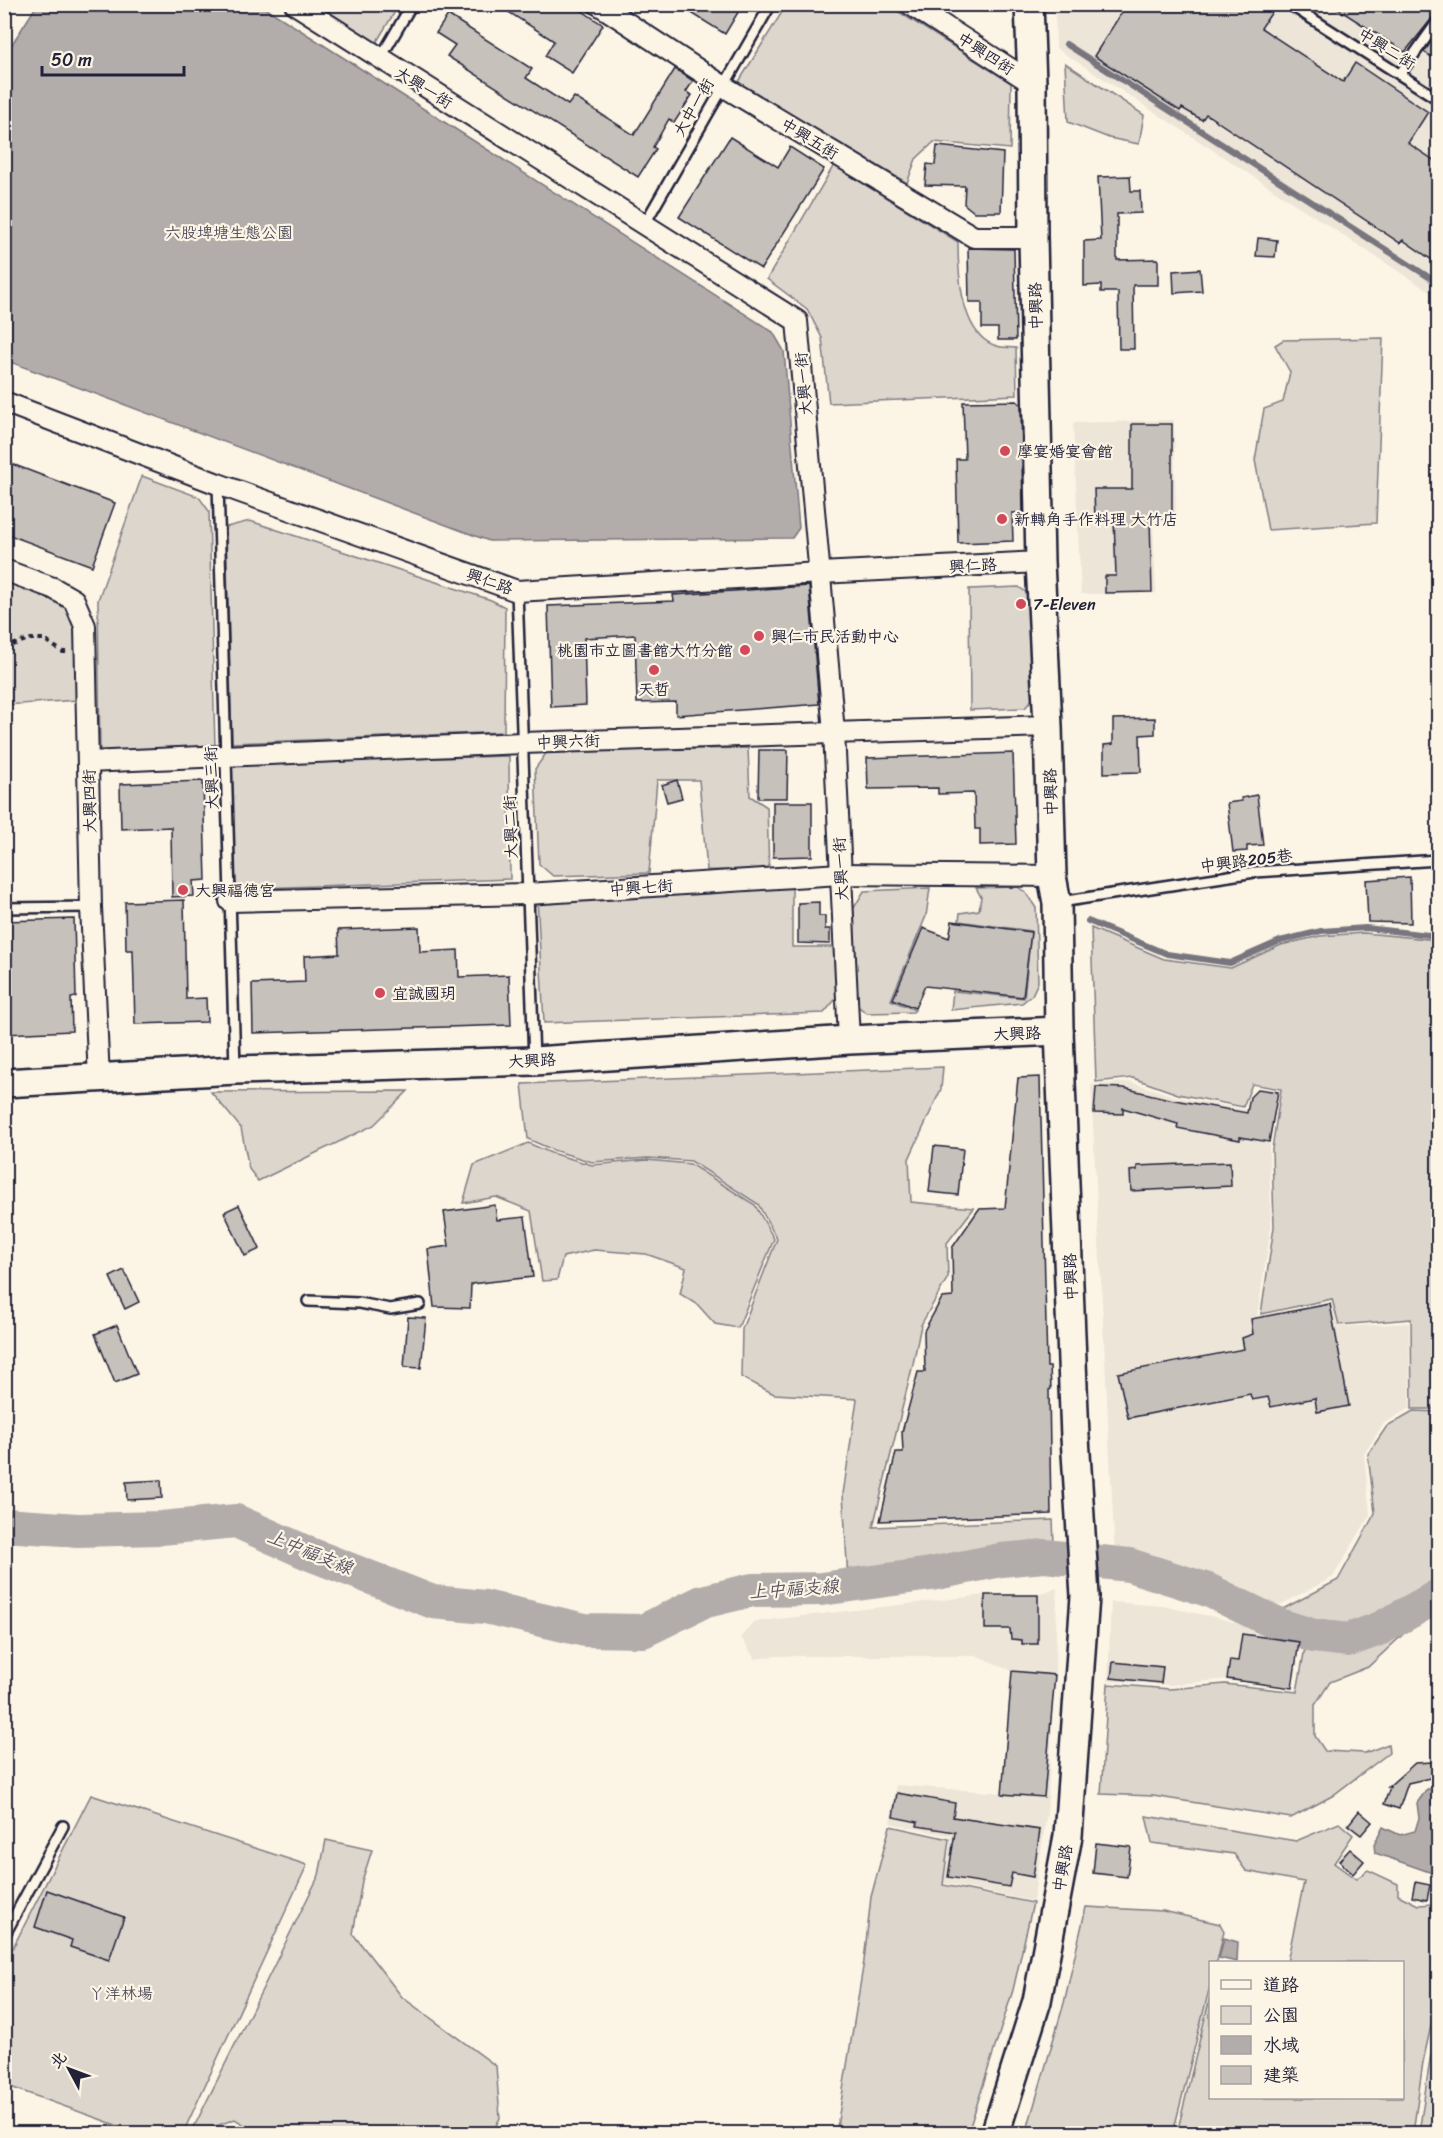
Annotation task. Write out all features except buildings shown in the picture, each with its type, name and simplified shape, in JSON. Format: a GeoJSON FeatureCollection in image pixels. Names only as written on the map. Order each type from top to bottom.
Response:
{"type":"FeatureCollection","features":[{"type":"Feature","properties":{"kind":"street","name":"大興一街"},"geometry":{"type":"LineString","coordinates":[[295,4],[797,321],[834,732],[849,1040]]}},
{"type":"Feature","properties":{"kind":"street","name":"中興五街"},"geometry":{"type":"LineString","coordinates":[[598,4],[723,86],[974,237],[1033,237]]}},
{"type":"Feature","properties":{"kind":"street","name":"中興四街"},"geometry":{"type":"LineString","coordinates":[[910,4],[1032,83]]}},
{"type":"Feature","properties":{"kind":"street","name":"中興路"},"geometry":{"type":"LineString","coordinates":[[995,2133],[1037,2001],[1068,1836],[1085,1596],[1075,1437],[1059,1031],[1058,903],[1052,876],[1040,562],[1029,4]]}},
{"type":"Feature","properties":{"kind":"street","name":"興仁路"},"geometry":{"type":"LineString","coordinates":[[4,402],[218,484],[517,591],[1040,562]]}},
{"type":"Feature","properties":{"kind":"street","name":"大興四街"},"geometry":{"type":"LineString","coordinates":[[4,570],[53,588],[74,600],[85,626],[91,907],[99,1079]]}},
{"type":"Feature","properties":{"kind":"street","name":"中興六街"},"geometry":{"type":"LineString","coordinates":[[88,762],[522,743],[1048,726]]}},
{"type":"Feature","properties":{"kind":"street","name":"中興七街"},"geometry":{"type":"LineString","coordinates":[[230,901],[527,894],[840,874],[1052,876]]}},
{"type":"Feature","properties":{"kind":"street","name":"大興路"},"geometry":{"type":"LineString","coordinates":[[4,1083],[236,1070],[534,1061],[849,1040],[1059,1031]]}},
{"type":"Feature","properties":{"kind":"lane"},"geometry":{"type":"LineString","coordinates":[[380,59],[412,4]]}},
{"type":"Feature","properties":{"kind":"lane","name":"大中一街"},"geometry":{"type":"LineString","coordinates":[[644,225],[771,4]]}},
{"type":"Feature","properties":{"kind":"lane","name":"中興二街"},"geometry":{"type":"LineString","coordinates":[[1289,4],[1438,99]]}},
{"type":"Feature","properties":{"kind":"lane"},"geometry":{"type":"LineString","coordinates":[[1400,74],[1438,21]]}},
{"type":"Feature","properties":{"kind":"lane","name":"大興三街"},"geometry":{"type":"LineString","coordinates":[[218,484],[236,1070]]}},
{"type":"Feature","properties":{"kind":"lane","name":"大興二街"},"geometry":{"type":"LineString","coordinates":[[517,591],[534,1061]]}},
{"type":"Feature","properties":{"kind":"lane","name":"中興路205巷"},"geometry":{"type":"LineString","coordinates":[[1058,903],[1255,872],[1438,860]]}},
{"type":"Feature","properties":{"kind":"lane"},"geometry":{"type":"LineString","coordinates":[[4,908],[91,907]]}},
{"type":"Feature","properties":{"kind":"lane"},"geometry":{"type":"LineString","coordinates":[[308,1301],[359,1303],[390,1309],[420,1305]]}},
{"type":"Feature","properties":{"kind":"lane"},"geometry":{"type":"LineString","coordinates":[[4,1936],[63,1826]]}},
{"type":"Feature","properties":{"kind":"path"},"geometry":{"type":"LineString","coordinates":[[4,648],[10,648],[29,639],[43,639],[63,652],[85,653]]}},
{"type":"Feature","properties":{"kind":"shaded area"},"geometry":{"type":"Polygon","coordinates":[[[1055,5],[1438,5],[1438,297],[1056,48],[1055,5]]]}},
{"type":"Feature","properties":{"kind":"shaded area"},"geometry":{"type":"Polygon","coordinates":[[[1174,420],[1176,521],[1153,522],[1156,593],[1081,594],[1073,423],[1174,420]]]}},
{"type":"Feature","properties":{"kind":"shaded area"},"geometry":{"type":"Polygon","coordinates":[[[1131,1082],[1177,1097],[1247,1110],[1250,1097],[1258,1089],[1278,1092],[1269,1148],[1271,1227],[1257,1316],[1331,1302],[1338,1327],[1409,1323],[1410,1408],[1384,1423],[1364,1454],[1370,1515],[1333,1577],[1278,1606],[1219,1579],[1115,1556],[1091,1085],[1131,1082]]]}},
{"type":"Feature","properties":{"kind":"shaded area"},"geometry":{"type":"Polygon","coordinates":[[[1057,1588],[1055,1675],[1047,1814],[1033,1901],[944,1883],[951,1836],[890,1823],[896,1785],[1002,1793],[1012,1671],[978,1656],[775,1656],[755,1659],[741,1637],[753,1622],[985,1595],[1038,1595],[1057,1588]]]}},
{"type":"Feature","properties":{"kind":"shaded area"},"geometry":{"type":"Polygon","coordinates":[[[1111,1602],[1162,1606],[1219,1618],[1299,1642],[1292,1688],[1227,1679],[1170,1685],[1108,1681],[1111,1602]]]}},
{"type":"Feature","properties":{"kind":"green space"},"geometry":{"type":"Polygon","coordinates":[[[787,4],[888,5],[1011,83],[1010,149],[934,142],[916,159],[907,183],[738,83],[787,4]]]}},
{"type":"Feature","properties":{"kind":"green space"},"geometry":{"type":"Polygon","coordinates":[[[316,5],[399,5],[376,43],[316,5]]]}},
{"type":"Feature","properties":{"kind":"green space"},"geometry":{"type":"Polygon","coordinates":[[[1065,63],[1144,115],[1139,144],[1109,138],[1068,122],[1065,63]]]}},
{"type":"Feature","properties":{"kind":"green space"},"geometry":{"type":"Polygon","coordinates":[[[834,165],[958,242],[961,285],[968,317],[975,330],[985,340],[999,347],[1016,348],[1017,395],[829,403],[822,338],[807,309],[767,279],[834,165]]]}},
{"type":"Feature","properties":{"kind":"green space"},"geometry":{"type":"Polygon","coordinates":[[[1383,338],[1376,523],[1268,530],[1255,460],[1264,409],[1283,402],[1290,372],[1275,345],[1283,340],[1383,338]]]}},
{"type":"Feature","properties":{"kind":"green space"},"geometry":{"type":"Polygon","coordinates":[[[142,476],[199,497],[209,511],[215,748],[100,755],[98,600],[142,476]]]}},
{"type":"Feature","properties":{"kind":"green space"},"geometry":{"type":"Polygon","coordinates":[[[250,521],[491,600],[505,607],[504,732],[232,743],[226,527],[250,521]]]}},
{"type":"Feature","properties":{"kind":"green space"},"geometry":{"type":"Polygon","coordinates":[[[5,579],[51,596],[65,607],[75,630],[78,700],[5,705],[5,579]]]}},
{"type":"Feature","properties":{"kind":"green space"},"geometry":{"type":"Polygon","coordinates":[[[1019,587],[1035,599],[1040,690],[1025,708],[970,710],[969,589],[1019,587]]]}},
{"type":"Feature","properties":{"kind":"green space"},"geometry":{"type":"Polygon","coordinates":[[[748,748],[750,796],[767,807],[769,871],[707,870],[699,780],[657,780],[649,873],[553,876],[539,864],[535,769],[547,752],[748,748]]]}},
{"type":"Feature","properties":{"kind":"green space"},"geometry":{"type":"Polygon","coordinates":[[[509,756],[510,879],[236,889],[230,764],[509,756]]]}},
{"type":"Feature","properties":{"kind":"green space"},"geometry":{"type":"Polygon","coordinates":[[[792,887],[792,947],[837,947],[839,995],[824,1013],[544,1023],[537,898],[792,887]]]}},
{"type":"Feature","properties":{"kind":"green space"},"geometry":{"type":"Polygon","coordinates":[[[1018,887],[1026,893],[1036,908],[1038,982],[1032,995],[1022,1003],[951,1010],[953,991],[1024,998],[1031,931],[959,921],[960,913],[979,910],[981,897],[976,888],[1018,887]]]}},
{"type":"Feature","properties":{"kind":"green space"},"geometry":{"type":"Polygon","coordinates":[[[930,888],[926,916],[891,1000],[915,1010],[913,1012],[867,1013],[852,1002],[852,911],[864,891],[930,888]]]}},
{"type":"Feature","properties":{"kind":"green space"},"geometry":{"type":"Polygon","coordinates":[[[1091,928],[1164,959],[1231,968],[1281,945],[1320,936],[1364,933],[1438,940],[1438,1409],[1412,1409],[1411,1319],[1339,1325],[1332,1299],[1261,1314],[1274,1227],[1272,1149],[1281,1089],[1252,1084],[1243,1107],[1178,1094],[1133,1078],[1096,1082],[1091,928]]]}},
{"type":"Feature","properties":{"kind":"green space"},"geometry":{"type":"Polygon","coordinates":[[[943,1067],[941,1089],[909,1159],[911,1202],[974,1208],[947,1243],[948,1277],[921,1325],[873,1527],[1053,1520],[1054,1543],[1022,1544],[848,1580],[843,1494],[857,1399],[774,1394],[741,1377],[742,1329],[777,1239],[758,1204],[691,1161],[648,1158],[592,1162],[553,1150],[528,1139],[522,1084],[943,1067]]]}},
{"type":"Feature","properties":{"kind":"green space"},"geometry":{"type":"Polygon","coordinates":[[[408,1091],[374,1125],[258,1181],[249,1169],[241,1128],[211,1092],[408,1091]]]}},
{"type":"Feature","properties":{"kind":"green space"},"geometry":{"type":"Polygon","coordinates":[[[528,1143],[551,1153],[592,1165],[647,1160],[690,1164],[755,1205],[774,1239],[738,1328],[715,1324],[697,1304],[680,1294],[686,1268],[646,1254],[594,1250],[563,1257],[557,1280],[542,1281],[531,1211],[496,1197],[463,1203],[474,1165],[528,1143]]]}},
{"type":"Feature","properties":{"kind":"green space"},"geometry":{"type":"Polygon","coordinates":[[[1413,1411],[1438,1412],[1438,1585],[1378,1619],[1347,1632],[1314,1626],[1279,1611],[1338,1580],[1375,1513],[1368,1454],[1387,1426],[1413,1411]]]}},
{"type":"Feature","properties":{"kind":"green space"},"geometry":{"type":"Polygon","coordinates":[[[1438,1602],[1438,1608],[1412,1626],[1368,1667],[1330,1682],[1315,1705],[1315,1736],[1325,1751],[1365,1753],[1388,1744],[1389,1753],[1332,1796],[1291,1818],[1153,1796],[1101,1794],[1108,1684],[1170,1689],[1225,1684],[1297,1692],[1306,1642],[1348,1647],[1373,1642],[1438,1602]]]}},
{"type":"Feature","properties":{"kind":"green space","name":"ㄚ洋林場"},"geometry":{"type":"Polygon","coordinates":[[[91,1795],[307,1865],[183,2133],[138,2133],[5,2085],[4,1965],[91,1795]]]}},
{"type":"Feature","properties":{"kind":"green space"},"geometry":{"type":"Polygon","coordinates":[[[1146,1816],[1296,1841],[1339,1823],[1353,1835],[1334,1863],[1356,1879],[1368,1870],[1398,1884],[1398,1895],[1418,1905],[1435,1904],[1438,1900],[1438,1994],[1423,2062],[1413,2133],[1177,2133],[1209,2001],[1209,2099],[1404,2099],[1404,1961],[1287,1961],[1304,1882],[1246,1871],[1234,1854],[1152,1843],[1146,1816]]]}},
{"type":"Feature","properties":{"kind":"green space"},"geometry":{"type":"Polygon","coordinates":[[[890,1826],[949,1839],[943,1885],[1033,1903],[1013,1990],[968,2133],[836,2133],[864,1961],[871,1897],[890,1826]]]}},
{"type":"Feature","properties":{"kind":"green space"},"geometry":{"type":"Polygon","coordinates":[[[326,1840],[372,1850],[362,1881],[353,1934],[402,1997],[496,2066],[500,2118],[492,2133],[257,2133],[235,2119],[197,2133],[191,2133],[319,1875],[326,1840]]]}},
{"type":"Feature","properties":{"kind":"green space"},"geometry":{"type":"Polygon","coordinates":[[[1086,1907],[1163,1911],[1220,1924],[1224,1931],[1217,1961],[1209,1961],[1209,1990],[1173,2133],[1026,2133],[1064,2003],[1086,1907]]]}},
{"type":"Feature","properties":{"kind":"green space"},"geometry":{"type":"Polygon","coordinates":[[[1438,2021],[1438,2133],[1419,2133],[1430,2060],[1438,2021]]]}},
{"type":"Feature","properties":{"kind":"water","name":"六股埤塘生態公園"},"geometry":{"type":"Polygon","coordinates":[[[37,5],[261,5],[773,332],[784,351],[799,528],[792,538],[489,541],[5,360],[5,55],[37,5]]]}},
{"type":"Feature","properties":{"kind":"water"},"geometry":{"type":"Polygon","coordinates":[[[1427,1789],[1438,1789],[1438,1873],[1435,1874],[1375,1853],[1374,1845],[1383,1827],[1400,1835],[1415,1831],[1419,1818],[1417,1803],[1427,1789]]]}},
{"type":"Feature","properties":{"kind":"water"},"geometry":{"type":"Polygon","coordinates":[[[1224,1938],[1238,1942],[1237,1961],[1219,1958],[1224,1938]]]}},
{"type":"Feature","properties":{"kind":"waterway"},"geometry":{"type":"LineString","coordinates":[[1066,44],[1438,283]]}},
{"type":"Feature","properties":{"kind":"waterway"},"geometry":{"type":"LineString","coordinates":[[1088,921],[1167,954],[1230,963],[1280,941],[1321,931],[1366,928],[1438,936]]}},
{"type":"Feature","properties":{"kind":"waterway","name":"上中福支線"},"geometry":{"type":"LineString","coordinates":[[4,1525],[78,1530],[161,1528],[236,1521],[310,1554],[433,1602],[485,1607],[585,1630],[643,1631],[702,1602],[752,1590],[821,1589],[931,1574],[1001,1560],[1045,1556],[1129,1565],[1208,1590],[1282,1626],[1314,1636],[1349,1640],[1381,1628],[1438,1596]]}},
{"type":"Feature","properties":{"kind":"place","name":"摩宴婚宴會館"},"geometry":{"type":"Point","coordinates":[1005,451]}},
{"type":"Feature","properties":{"kind":"place","name":"新轉角手作料理 大竹店"},"geometry":{"type":"Point","coordinates":[1002,519]}},
{"type":"Feature","properties":{"kind":"place","name":"7-Eleven"},"geometry":{"type":"Point","coordinates":[1021,604]}},
{"type":"Feature","properties":{"kind":"place","name":"興仁市民活動中心"},"geometry":{"type":"Point","coordinates":[759,636]}},
{"type":"Feature","properties":{"kind":"place","name":"桃園市立圖書館大竹分館"},"geometry":{"type":"Point","coordinates":[745,650]}},
{"type":"Feature","properties":{"kind":"place","name":"天哲"},"geometry":{"type":"Point","coordinates":[654,670]}},
{"type":"Feature","properties":{"kind":"place","name":"大興福德宮"},"geometry":{"type":"Point","coordinates":[183,890]}},
{"type":"Feature","properties":{"kind":"place","name":"宜誠國玥"},"geometry":{"type":"Point","coordinates":[380,993]}}]}
